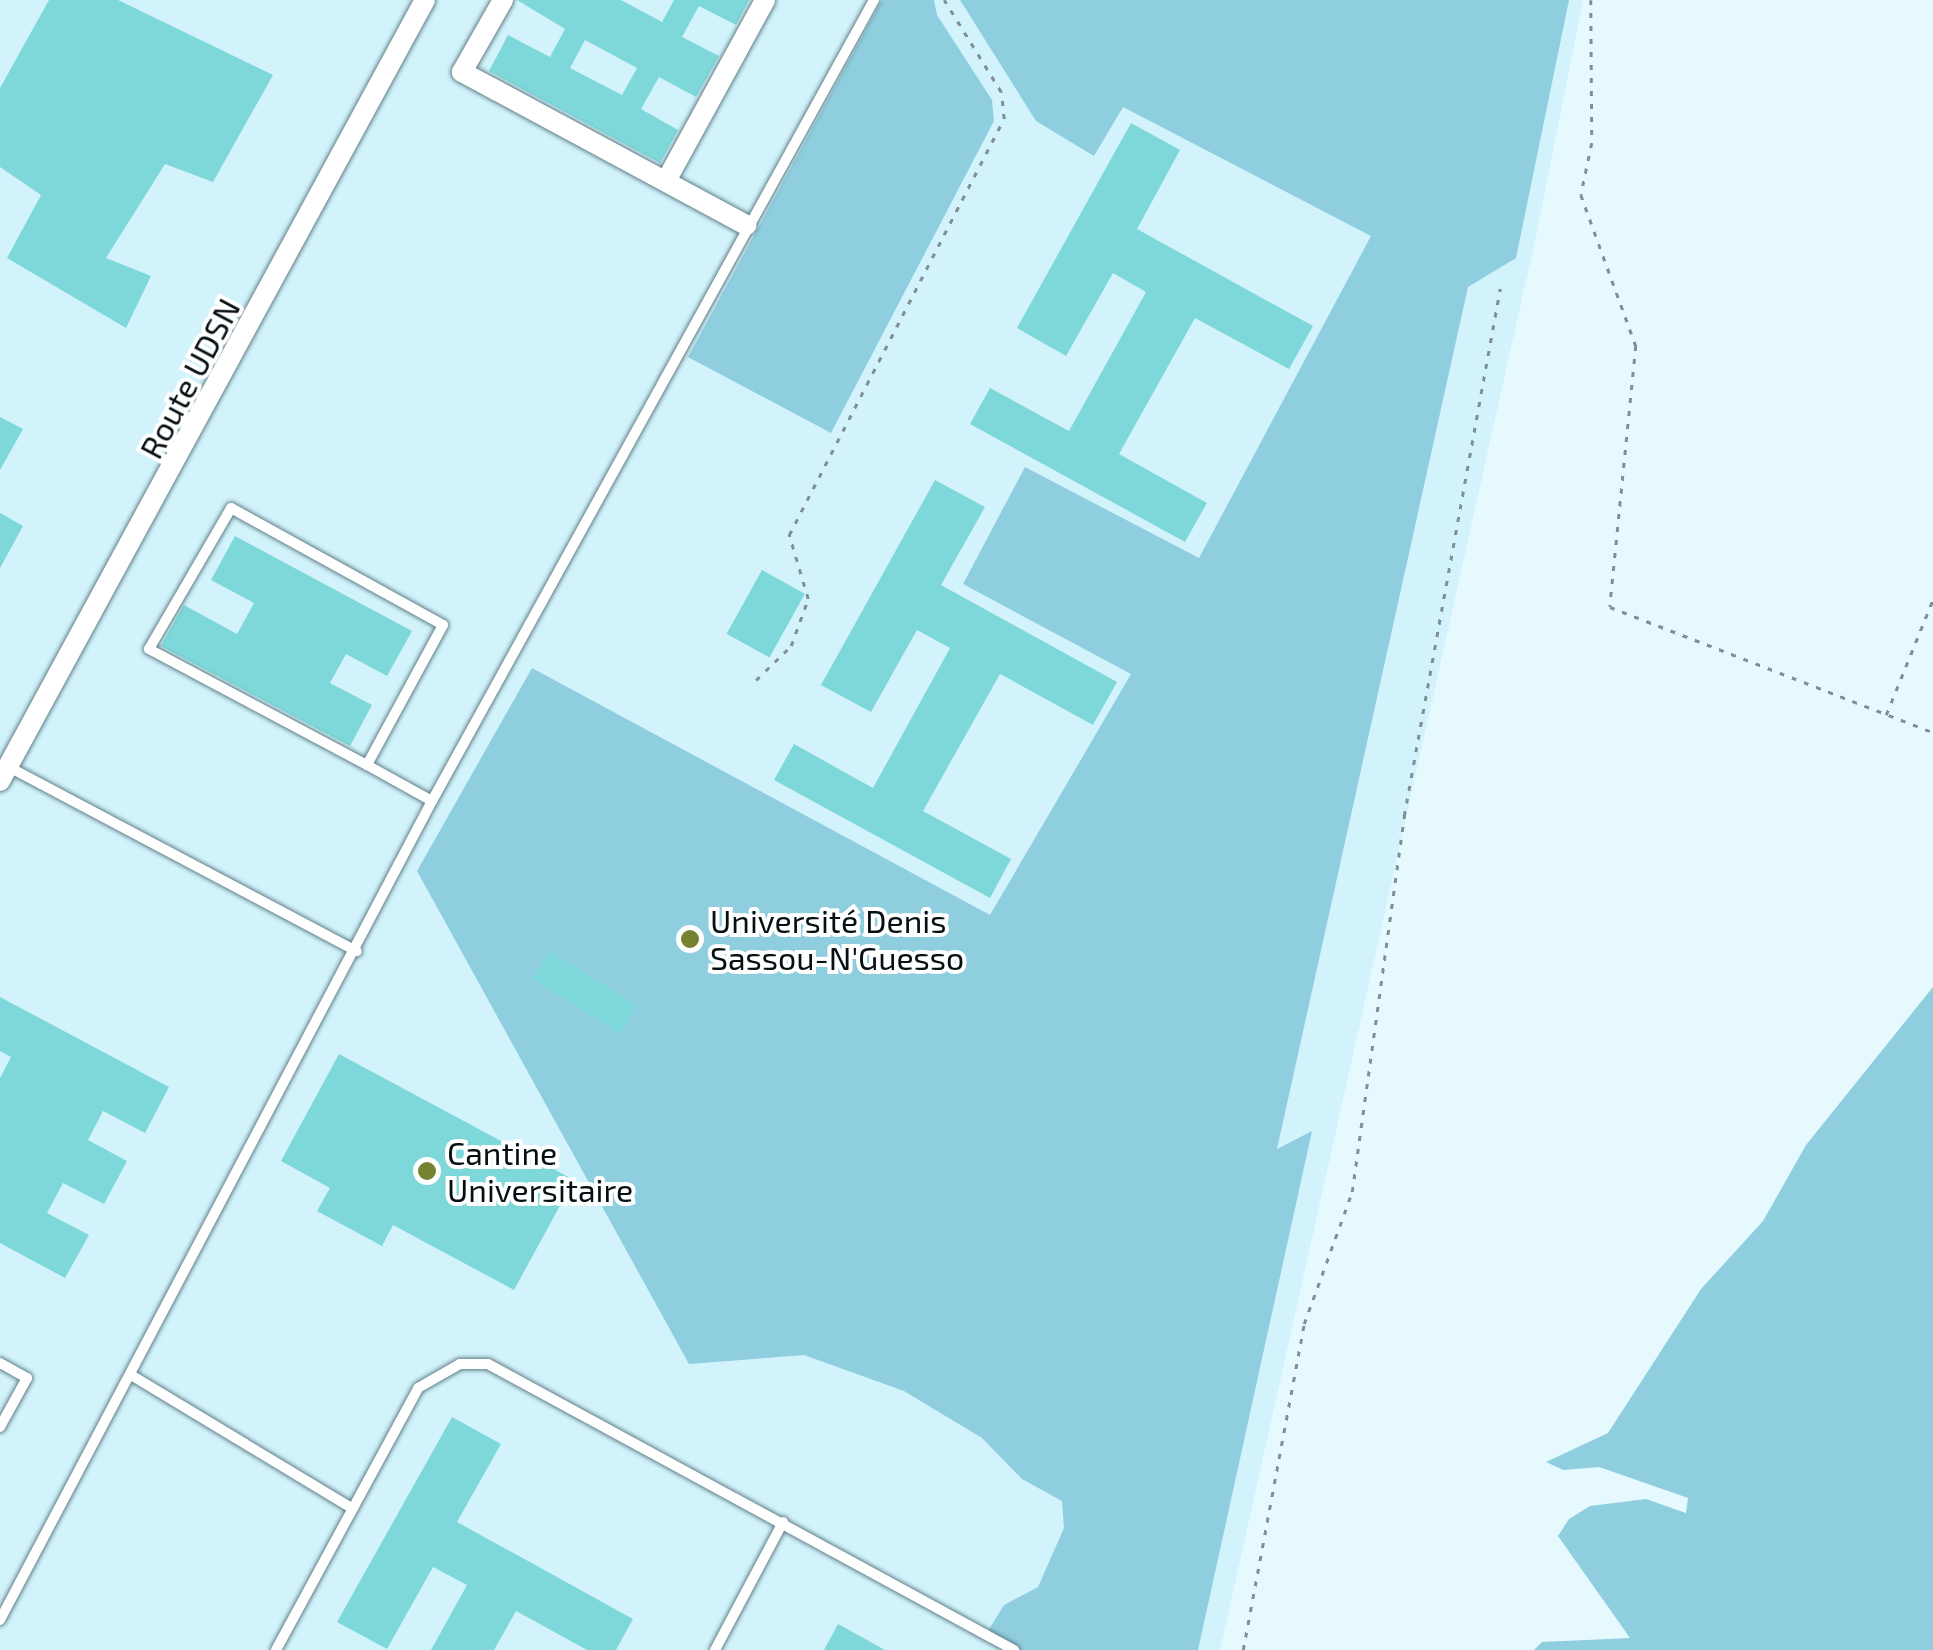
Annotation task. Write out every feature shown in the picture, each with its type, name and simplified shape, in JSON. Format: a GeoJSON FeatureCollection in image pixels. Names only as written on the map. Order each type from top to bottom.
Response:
{"type":"FeatureCollection","features":[{"type":"Feature","properties":{"kind":"street","name":"Route UDSN"},"geometry":{"type":"LineString","coordinates":[[3,770],[424,0]]}},
{"type":"Feature","properties":{"kind":"street"},"geometry":{"type":"LineString","coordinates":[[502,0],[462,72],[746,225]]}},
{"type":"Feature","properties":{"kind":"street"},"geometry":{"type":"LineString","coordinates":[[666,180],[765,0]]}},
{"type":"Feature","properties":{"kind":"lane"},"geometry":{"type":"LineString","coordinates":[[0,1620],[357,951],[432,802],[746,225],[874,0]]}},
{"type":"Feature","properties":{"kind":"lane"},"geometry":{"type":"LineString","coordinates":[[367,765],[442,625],[231,508],[148,648],[432,802]]}},
{"type":"Feature","properties":{"kind":"lane"},"geometry":{"type":"LineString","coordinates":[[3,770],[357,951]]}},
{"type":"Feature","properties":{"kind":"lane"},"geometry":{"type":"LineString","coordinates":[[0,1364],[26,1378],[0,1428]]}},
{"type":"Feature","properties":{"kind":"lane"},"geometry":{"type":"LineString","coordinates":[[276,1650],[418,1388],[460,1364],[488,1364],[1014,1650]]}},
{"type":"Feature","properties":{"kind":"lane"},"geometry":{"type":"LineString","coordinates":[[131,1375],[353,1508]]}},
{"type":"Feature","properties":{"kind":"lane"},"geometry":{"type":"LineString","coordinates":[[715,1650],[783,1522]]}},
{"type":"Feature","properties":{"kind":"path"},"geometry":{"type":"LineString","coordinates":[[756,680],[791,646],[808,598],[790,535],[1004,120],[1001,92],[944,0]]}},
{"type":"Feature","properties":{"kind":"path"},"geometry":{"type":"LineString","coordinates":[[1591,0],[1592,143],[1581,196],[1636,346],[1610,607],[1933,732]]}},
{"type":"Feature","properties":{"kind":"path"},"geometry":{"type":"LineString","coordinates":[[1243,1650],[1304,1324],[1352,1192],[1404,816],[1500,289]]}},
{"type":"Feature","properties":{"kind":"path"},"geometry":{"type":"LineString","coordinates":[[1885,716],[1933,599]]}},
{"type":"Feature","properties":{"kind":"shaded area","name":"Université Denis Sassou-N'Guesso"},"geometry":{"type":"Polygon","coordinates":[[[0,0],[1583,0],[1538,227],[1220,1650],[0,1650],[0,0]]]}},
{"type":"Feature","properties":{"kind":"shaded area"},"geometry":{"type":"Polygon","coordinates":[[[882,0],[934,0],[937,15],[992,100],[994,121],[831,433],[688,357],[882,0]]]}},
{"type":"Feature","properties":{"kind":"shaded area"},"geometry":{"type":"Polygon","coordinates":[[[960,0],[1569,0],[1516,258],[1468,287],[1277,1149],[1312,1131],[1198,1650],[1014,1650],[986,1634],[1004,1605],[1038,1587],[1064,1528],[1062,1501],[1022,1479],[982,1438],[904,1391],[804,1355],[689,1364],[417,871],[532,668],[990,915],[1131,674],[963,584],[1025,467],[1199,558],[1371,236],[1123,107],[1094,156],[1036,121],[960,0]]]}},
{"type":"Feature","properties":{"kind":"shaded area"},"geometry":{"type":"Polygon","coordinates":[[[1933,987],[1933,1650],[1534,1650],[1542,1642],[1630,1638],[1558,1536],[1569,1519],[1590,1506],[1646,1499],[1686,1513],[1688,1498],[1599,1467],[1563,1470],[1546,1462],[1608,1433],[1701,1289],[1763,1221],[1806,1145],[1933,987]]]}},
{"type":"Feature","properties":{"kind":"building"},"geometry":{"type":"Polygon","coordinates":[[[49,0],[118,0],[273,75],[213,182],[165,164],[106,258],[151,276],[126,328],[7,258],[41,195],[0,167],[0,88],[49,0]]]}},
{"type":"Feature","properties":{"kind":"building"},"geometry":{"type":"Polygon","coordinates":[[[517,0],[621,0],[662,22],[674,0],[749,0],[736,25],[699,6],[682,37],[719,56],[696,97],[659,77],[641,109],[678,130],[660,163],[489,71],[508,35],[550,57],[565,29],[517,0]],[[585,40],[570,68],[622,95],[637,68],[585,40]]]}},
{"type":"Feature","properties":{"kind":"building"},"geometry":{"type":"Polygon","coordinates":[[[1131,123],[1180,150],[1137,229],[1313,326],[1289,369],[1195,318],[1119,454],[1207,503],[1185,542],[970,424],[990,388],[1069,431],[1146,292],[1113,273],[1066,356],[1017,328],[1131,123]]]}},
{"type":"Feature","properties":{"kind":"building"},"geometry":{"type":"Polygon","coordinates":[[[0,417],[23,429],[0,470],[0,417]]]}},
{"type":"Feature","properties":{"kind":"building"},"geometry":{"type":"Polygon","coordinates":[[[935,480],[985,507],[941,585],[1117,682],[1093,725],[1000,674],[923,811],[1011,859],[990,898],[774,780],[794,744],[873,788],[950,648],[917,630],[871,712],[821,685],[935,480]]]}},
{"type":"Feature","properties":{"kind":"building"},"geometry":{"type":"Polygon","coordinates":[[[0,513],[23,526],[0,568],[0,513]]]}},
{"type":"Feature","properties":{"kind":"building"},"geometry":{"type":"Polygon","coordinates":[[[235,536],[412,631],[387,676],[346,654],[330,683],[372,705],[350,746],[161,646],[184,605],[237,634],[254,603],[211,580],[235,536]]]}},
{"type":"Feature","properties":{"kind":"building"},"geometry":{"type":"Polygon","coordinates":[[[762,570],[805,594],[769,658],[727,634],[762,570]]]}},
{"type":"Feature","properties":{"kind":"building"},"geometry":{"type":"Polygon","coordinates":[[[550,951],[637,1006],[620,1034],[533,979],[550,951]]]}},
{"type":"Feature","properties":{"kind":"building"},"geometry":{"type":"Polygon","coordinates":[[[0,997],[169,1087],[145,1133],[103,1111],[88,1140],[127,1161],[104,1204],[63,1183],[47,1213],[89,1235],[65,1278],[0,1243],[0,1078],[11,1057],[0,1051],[0,997]]]}},
{"type":"Feature","properties":{"kind":"building","name":"Cantine Universitaire"},"geometry":{"type":"Polygon","coordinates":[[[339,1054],[574,1180],[514,1290],[393,1225],[382,1246],[317,1211],[330,1188],[281,1161],[339,1054]]]}},
{"type":"Feature","properties":{"kind":"building"},"geometry":{"type":"Polygon","coordinates":[[[452,1417],[501,1444],[457,1522],[633,1619],[616,1650],[587,1650],[516,1611],[494,1650],[431,1650],[467,1585],[433,1567],[387,1649],[337,1622],[452,1417]]]}},
{"type":"Feature","properties":{"kind":"building"},"geometry":{"type":"Polygon","coordinates":[[[838,1624],[885,1650],[824,1650],[838,1624]]]}},
{"type":"Feature","properties":{"kind":"place","name":"Université Denis Sassou-N'Guesso"},"geometry":{"type":"Point","coordinates":[690,939]}},
{"type":"Feature","properties":{"kind":"place","name":"Cantine Universitaire"},"geometry":{"type":"Point","coordinates":[427,1171]}}]}
